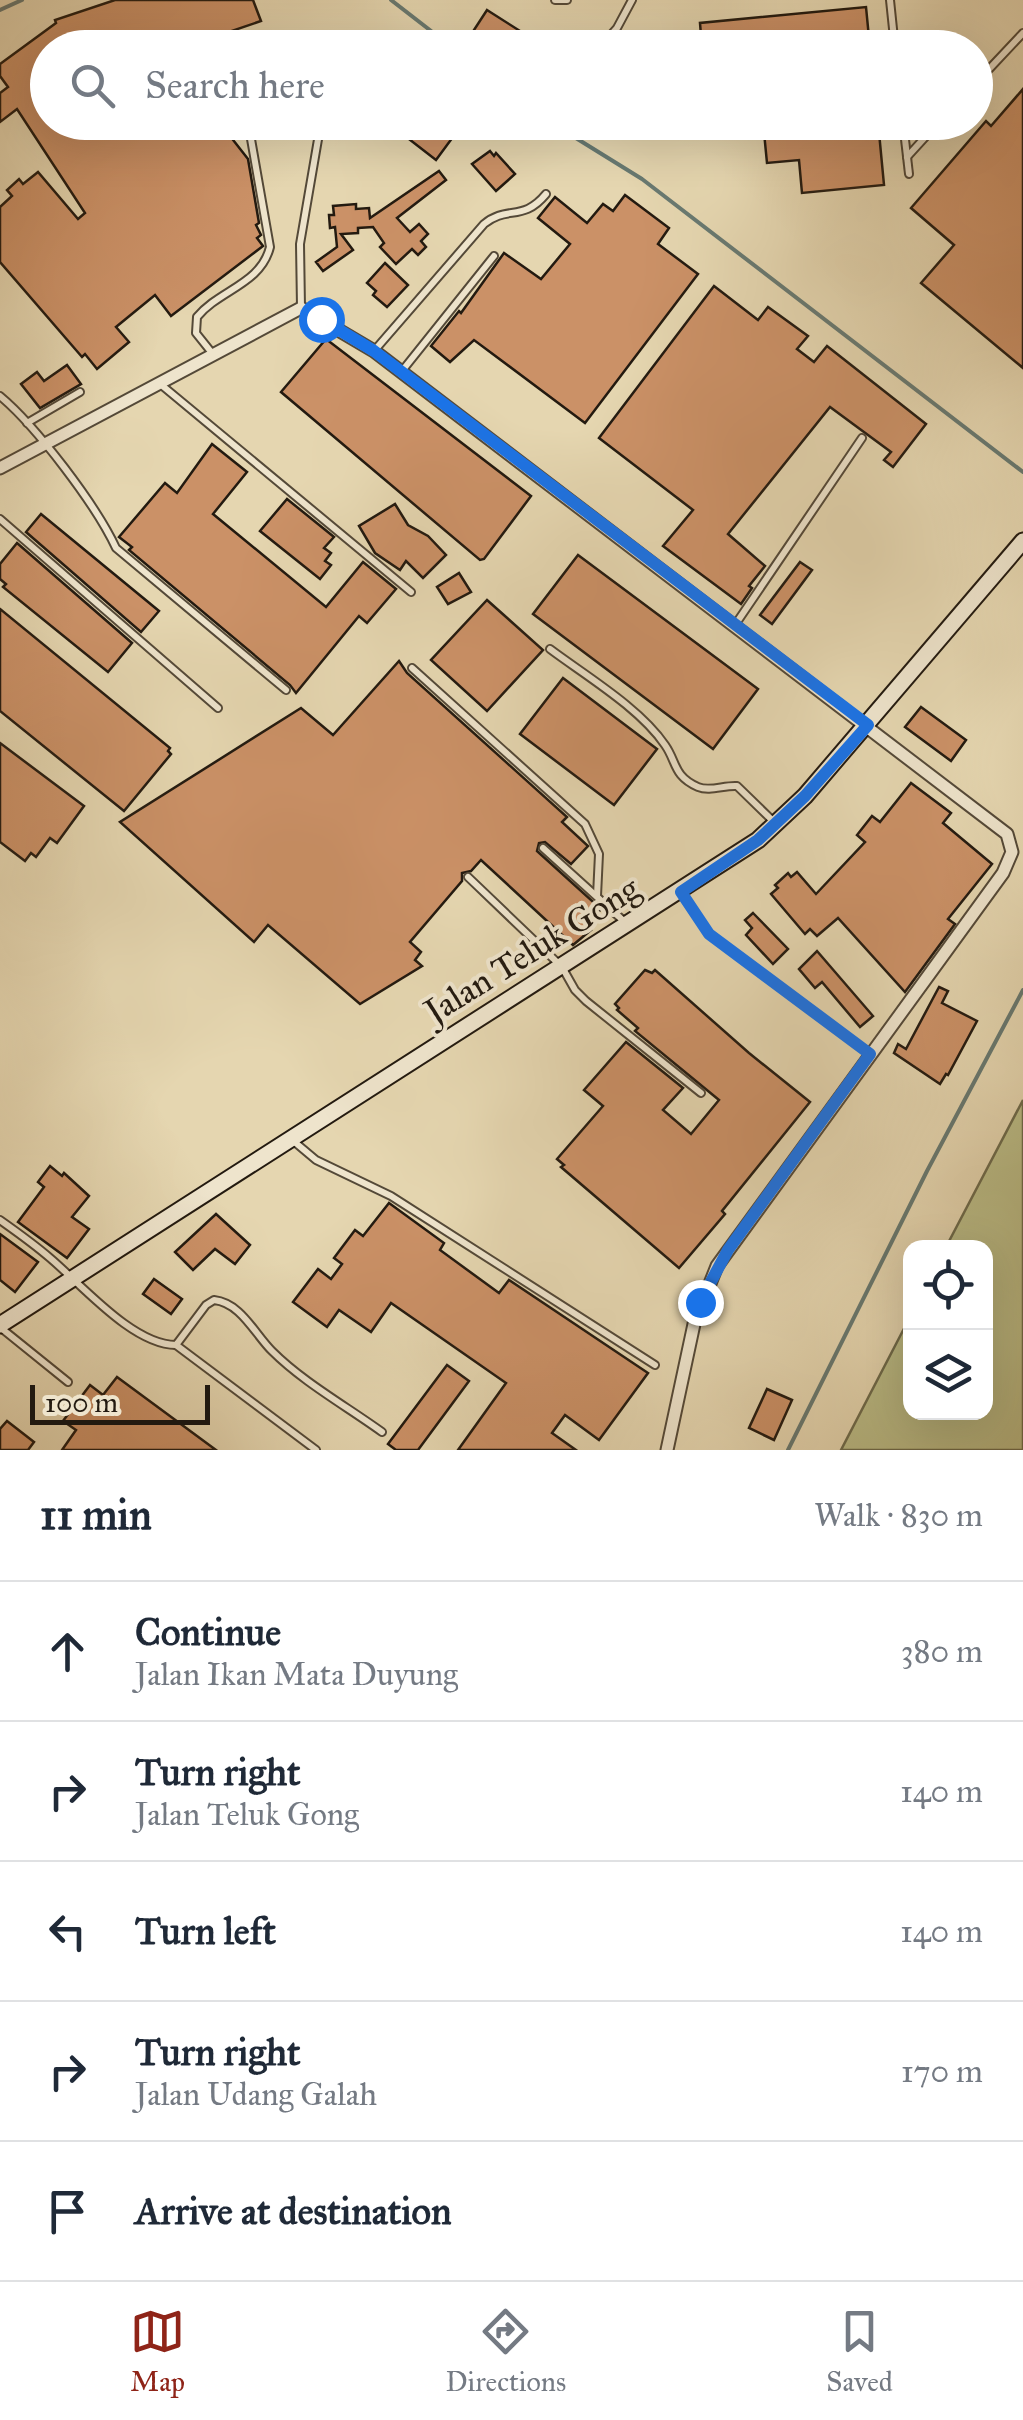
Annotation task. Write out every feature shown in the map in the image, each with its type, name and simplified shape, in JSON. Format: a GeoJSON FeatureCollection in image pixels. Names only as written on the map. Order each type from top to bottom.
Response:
{"type":"FeatureCollection","features":[{"type":"Feature","properties":{"kind":"street"},"geometry":{"type":"LineString","coordinates":[[0,468],[300,308],[374,351],[1003,829],[1012,852],[1003,873],[728,1250],[707,1285],[694,1324],[667,1450]]}},
{"type":"Feature","properties":{"kind":"street","name":"Jalan Teluk Gong"},"geometry":{"type":"LineString","coordinates":[[0,1326],[732,860],[776,824],[868,725],[1023,542]]}},
{"type":"Feature","properties":{"kind":"lane"},"geometry":{"type":"LineString","coordinates":[[555,0],[567,0]]}},
{"type":"Feature","properties":{"kind":"lane"},"geometry":{"type":"LineString","coordinates":[[615,30],[632,0]]}},
{"type":"Feature","properties":{"kind":"lane"},"geometry":{"type":"LineString","coordinates":[[890,0],[893,30]]}},
{"type":"Feature","properties":{"kind":"lane"},"geometry":{"type":"LineString","coordinates":[[993,66],[1023,33]]}},
{"type":"Feature","properties":{"kind":"lane"},"geometry":{"type":"LineString","coordinates":[[212,354],[196,333],[197,318],[255,275],[268,258],[268,223],[252,140]]}},
{"type":"Feature","properties":{"kind":"lane"},"geometry":{"type":"LineString","coordinates":[[300,308],[300,244],[318,140]]}},
{"type":"Feature","properties":{"kind":"lane"},"geometry":{"type":"LineString","coordinates":[[905,140],[908,174]]}},
{"type":"Feature","properties":{"kind":"lane"},"geometry":{"type":"LineString","coordinates":[[906,157],[922,140]]}},
{"type":"Feature","properties":{"kind":"lane"},"geometry":{"type":"LineString","coordinates":[[374,351],[484,224],[497,215],[532,209],[546,194]]}},
{"type":"Feature","properties":{"kind":"lane"},"geometry":{"type":"LineString","coordinates":[[401,372],[494,256]]}},
{"type":"Feature","properties":{"kind":"lane"},"geometry":{"type":"LineString","coordinates":[[158,383],[411,592]]}},
{"type":"Feature","properties":{"kind":"lane"},"geometry":{"type":"LineString","coordinates":[[27,423],[80,392]]}},
{"type":"Feature","properties":{"kind":"lane"},"geometry":{"type":"LineString","coordinates":[[0,396],[27,423],[107,528],[116,548],[286,690]]}},
{"type":"Feature","properties":{"kind":"lane"},"geometry":{"type":"LineString","coordinates":[[736,625],[862,438]]}},
{"type":"Feature","properties":{"kind":"lane"},"geometry":{"type":"LineString","coordinates":[[0,519],[218,708]]}},
{"type":"Feature","properties":{"kind":"lane"},"geometry":{"type":"LineString","coordinates":[[550,648],[648,724],[667,747],[675,769],[692,783],[710,789],[737,786],[776,824]]}},
{"type":"Feature","properties":{"kind":"lane"},"geometry":{"type":"LineString","coordinates":[[412,668],[585,824],[599,854],[596,896]]}},
{"type":"Feature","properties":{"kind":"lane"},"geometry":{"type":"LineString","coordinates":[[544,848],[628,925]]}},
{"type":"Feature","properties":{"kind":"lane"},"geometry":{"type":"LineString","coordinates":[[468,877],[562,967],[586,1001],[701,1092]]}},
{"type":"Feature","properties":{"kind":"lane"},"geometry":{"type":"LineString","coordinates":[[681,892],[709,934],[870,1054]]}},
{"type":"Feature","properties":{"kind":"lane"},"geometry":{"type":"LineString","coordinates":[[290,1138],[316,1160],[392,1196],[655,1365]]}},
{"type":"Feature","properties":{"kind":"lane"},"geometry":{"type":"LineString","coordinates":[[0,1220],[144,1337],[176,1346],[316,1450]]}},
{"type":"Feature","properties":{"kind":"lane"},"geometry":{"type":"LineString","coordinates":[[176,1346],[206,1304],[214,1300],[225,1302],[240,1312],[276,1355],[382,1432]]}},
{"type":"Feature","properties":{"kind":"lane"},"geometry":{"type":"LineString","coordinates":[[0,1326],[68,1382]]}},
{"type":"Feature","properties":{"kind":"green space"},"geometry":{"type":"Polygon","coordinates":[[[1023,1100],[1023,1450],[841,1450],[903,1330],[903,1420],[993,1420],[993,1240],[950,1240],[1023,1100]]]}},
{"type":"Feature","properties":{"kind":"building"},"geometry":{"type":"Polygon","coordinates":[[[115,0],[253,0],[261,21],[234,30],[46,30],[55,20],[115,0]]]}},
{"type":"Feature","properties":{"kind":"building"},"geometry":{"type":"Polygon","coordinates":[[[866,7],[868,30],[701,30],[700,23],[866,7]]]}},
{"type":"Feature","properties":{"kind":"building"},"geometry":{"type":"Polygon","coordinates":[[[487,10],[518,30],[474,30],[487,10]]]}},
{"type":"Feature","properties":{"kind":"building"},"geometry":{"type":"Polygon","coordinates":[[[30,42],[30,129],[17,109],[0,122],[0,93],[8,87],[0,76],[0,64],[30,42]]]}},
{"type":"Feature","properties":{"kind":"building"},"geometry":{"type":"Polygon","coordinates":[[[1023,89],[1023,368],[921,283],[954,245],[911,208],[970,140],[993,140],[993,124],[1023,89]]]}},
{"type":"Feature","properties":{"kind":"building"},"geometry":{"type":"Polygon","coordinates":[[[37,140],[233,140],[248,159],[259,223],[256,225],[261,235],[257,238],[263,246],[171,316],[155,295],[116,327],[129,342],[97,369],[85,354],[82,357],[0,262],[0,207],[12,196],[7,190],[19,179],[23,184],[38,172],[78,219],[85,213],[37,140]]]}},
{"type":"Feature","properties":{"kind":"building"},"geometry":{"type":"Polygon","coordinates":[[[410,140],[451,140],[436,160],[410,140]]]}},
{"type":"Feature","properties":{"kind":"building"},"geometry":{"type":"Polygon","coordinates":[[[765,140],[880,140],[884,185],[802,193],[799,160],[767,163],[765,140]]]}},
{"type":"Feature","properties":{"kind":"building"},"geometry":{"type":"Polygon","coordinates":[[[490,151],[515,174],[496,191],[472,164],[490,151]]]}},
{"type":"Feature","properties":{"kind":"building"},"geometry":{"type":"Polygon","coordinates":[[[439,171],[446,180],[397,218],[410,232],[419,224],[428,234],[421,241],[426,247],[418,255],[412,249],[396,264],[380,247],[384,243],[373,227],[358,228],[358,233],[341,234],[353,250],[323,271],[316,262],[337,247],[335,227],[330,228],[333,206],[356,204],[356,209],[369,208],[370,218],[439,171]]]}},
{"type":"Feature","properties":{"kind":"building"},"geometry":{"type":"Polygon","coordinates":[[[625,195],[669,228],[658,244],[698,274],[585,423],[474,340],[450,362],[431,346],[461,313],[504,253],[541,279],[570,244],[538,218],[555,197],[587,223],[603,204],[613,211],[625,195]]]}},
{"type":"Feature","properties":{"kind":"building"},"geometry":{"type":"Polygon","coordinates":[[[385,263],[408,285],[387,307],[373,295],[376,291],[367,283],[385,263]]]}},
{"type":"Feature","properties":{"kind":"building"},"geometry":{"type":"Polygon","coordinates":[[[714,286],[758,320],[768,307],[808,336],[797,349],[814,362],[827,346],[926,424],[893,467],[884,460],[891,452],[830,407],[728,534],[765,566],[741,604],[663,546],[693,510],[599,438],[714,286]]]}},
{"type":"Feature","properties":{"kind":"building"},"geometry":{"type":"Polygon","coordinates":[[[326,339],[531,496],[484,559],[480,560],[281,392],[326,339]]]}},
{"type":"Feature","properties":{"kind":"building"},"geometry":{"type":"Polygon","coordinates":[[[67,365],[81,384],[40,408],[21,384],[37,372],[44,381],[67,365]]]}},
{"type":"Feature","properties":{"kind":"building"},"geometry":{"type":"Polygon","coordinates":[[[212,444],[247,472],[213,514],[326,607],[363,562],[396,589],[367,623],[359,616],[296,693],[129,550],[132,547],[119,537],[165,483],[177,493],[212,444]]]}},
{"type":"Feature","properties":{"kind":"building"},"geometry":{"type":"Polygon","coordinates":[[[287,499],[334,537],[324,548],[331,553],[325,561],[331,565],[320,579],[260,531],[287,499]]]}},
{"type":"Feature","properties":{"kind":"building"},"geometry":{"type":"Polygon","coordinates":[[[395,504],[408,525],[428,536],[446,555],[423,578],[406,561],[400,570],[375,553],[359,526],[395,504]]]}},
{"type":"Feature","properties":{"kind":"building"},"geometry":{"type":"Polygon","coordinates":[[[41,514],[159,611],[141,632],[26,532],[41,514]]]}},
{"type":"Feature","properties":{"kind":"building"},"geometry":{"type":"Polygon","coordinates":[[[17,543],[132,643],[108,672],[3,587],[6,584],[0,579],[0,564],[17,543]]]}},
{"type":"Feature","properties":{"kind":"building"},"geometry":{"type":"Polygon","coordinates":[[[578,555],[758,689],[713,749],[533,614],[578,555]]]}},
{"type":"Feature","properties":{"kind":"building"},"geometry":{"type":"Polygon","coordinates":[[[800,562],[812,570],[772,624],[760,615],[800,562]]]}},
{"type":"Feature","properties":{"kind":"building"},"geometry":{"type":"Polygon","coordinates":[[[459,573],[471,592],[448,604],[437,587],[459,573]]]}},
{"type":"Feature","properties":{"kind":"building"},"geometry":{"type":"Polygon","coordinates":[[[487,600],[543,650],[487,711],[431,660],[487,600]]]}},
{"type":"Feature","properties":{"kind":"building"},"geometry":{"type":"Polygon","coordinates":[[[0,609],[170,748],[171,754],[124,811],[0,711],[0,609]]]}},
{"type":"Feature","properties":{"kind":"building"},"geometry":{"type":"Polygon","coordinates":[[[399,661],[407,673],[567,817],[562,822],[588,846],[571,864],[545,842],[539,843],[537,851],[601,909],[586,926],[591,930],[573,945],[481,860],[471,871],[462,873],[462,881],[410,942],[421,952],[415,960],[422,966],[360,1004],[268,925],[254,942],[120,822],[301,708],[333,735],[399,661]]]}},
{"type":"Feature","properties":{"kind":"building"},"geometry":{"type":"Polygon","coordinates":[[[563,678],[657,749],[614,805],[520,734],[563,678]]]}},
{"type":"Feature","properties":{"kind":"building"},"geometry":{"type":"Polygon","coordinates":[[[921,707],[966,740],[951,761],[905,727],[921,707]]]}},
{"type":"Feature","properties":{"kind":"building"},"geometry":{"type":"Polygon","coordinates":[[[0,743],[84,806],[57,843],[50,838],[36,857],[31,853],[25,861],[0,842],[0,743]]]}},
{"type":"Feature","properties":{"kind":"building"},"geometry":{"type":"Polygon","coordinates":[[[911,783],[951,813],[943,823],[992,864],[948,919],[955,924],[905,992],[838,918],[817,936],[810,929],[805,934],[771,894],[788,873],[791,877],[797,872],[816,894],[865,842],[857,835],[872,816],[880,822],[911,783]]]}},
{"type":"Feature","properties":{"kind":"building"},"geometry":{"type":"Polygon","coordinates":[[[753,913],[788,949],[773,964],[746,935],[752,928],[745,920],[753,913]]]}},
{"type":"Feature","properties":{"kind":"building"},"geometry":{"type":"Polygon","coordinates":[[[817,951],[873,1016],[860,1027],[822,982],[815,988],[799,969],[817,951]]]}},
{"type":"Feature","properties":{"kind":"building"},"geometry":{"type":"Polygon","coordinates":[[[645,970],[655,970],[810,1102],[679,1268],[561,1167],[564,1165],[557,1159],[603,1106],[584,1090],[626,1042],[683,1088],[663,1110],[691,1134],[719,1100],[635,1031],[638,1028],[617,1010],[615,1004],[645,970]]]}},
{"type":"Feature","properties":{"kind":"building"},"geometry":{"type":"Polygon","coordinates":[[[939,987],[948,991],[942,1003],[977,1021],[940,1084],[894,1053],[898,1044],[906,1049],[939,987]]]}},
{"type":"Feature","properties":{"kind":"building"},"geometry":{"type":"Polygon","coordinates":[[[50,1166],[89,1196],[72,1217],[89,1229],[67,1258],[18,1222],[44,1187],[38,1182],[50,1166]]]}},
{"type":"Feature","properties":{"kind":"building"},"geometry":{"type":"Polygon","coordinates":[[[389,1203],[444,1243],[440,1250],[499,1293],[509,1280],[648,1373],[599,1440],[565,1415],[552,1433],[576,1450],[458,1450],[506,1383],[391,1303],[371,1332],[339,1310],[327,1327],[293,1302],[318,1269],[331,1279],[342,1264],[334,1258],[355,1230],[363,1236],[389,1203]]]}},
{"type":"Feature","properties":{"kind":"building"},"geometry":{"type":"Polygon","coordinates":[[[216,1214],[250,1245],[235,1264],[215,1249],[193,1270],[175,1252],[216,1214]]]}},
{"type":"Feature","properties":{"kind":"building"},"geometry":{"type":"Polygon","coordinates":[[[0,1234],[38,1262],[15,1292],[0,1280],[0,1234]]]}},
{"type":"Feature","properties":{"kind":"building"},"geometry":{"type":"Polygon","coordinates":[[[154,1279],[182,1299],[171,1314],[143,1294],[154,1279]]]}},
{"type":"Feature","properties":{"kind":"building"},"geometry":{"type":"Polygon","coordinates":[[[447,1365],[469,1381],[418,1450],[396,1450],[388,1444],[447,1365]]]}},
{"type":"Feature","properties":{"kind":"building"},"geometry":{"type":"Polygon","coordinates":[[[117,1377],[216,1450],[62,1450],[76,1430],[63,1421],[90,1385],[103,1395],[117,1377]]]}},
{"type":"Feature","properties":{"kind":"building"},"geometry":{"type":"Polygon","coordinates":[[[767,1389],[792,1400],[774,1440],[749,1428],[767,1389]]]}},
{"type":"Feature","properties":{"kind":"building"},"geometry":{"type":"Polygon","coordinates":[[[7,1421],[34,1442],[28,1450],[0,1450],[0,1429],[7,1421]]]}},
{"type":"Feature","properties":{"kind":"waterway"},"geometry":{"type":"LineString","coordinates":[[0,10],[22,0]]}},
{"type":"Feature","properties":{"kind":"waterway"},"geometry":{"type":"LineString","coordinates":[[391,0],[430,30]]}},
{"type":"Feature","properties":{"kind":"waterway"},"geometry":{"type":"LineString","coordinates":[[579,140],[642,179],[1023,472]]}},
{"type":"Feature","properties":{"kind":"waterway"},"geometry":{"type":"LineString","coordinates":[[788,1450],[927,1171],[1023,990]]}},
{"type":"Feature","properties":{"kind":"route"},"geometry":{"type":"LineString","coordinates":[[321,319],[374,351],[868,725],[805,796],[758,840],[681,892],[709,934],[870,1054],[717,1266],[700,1302]]}}]}
